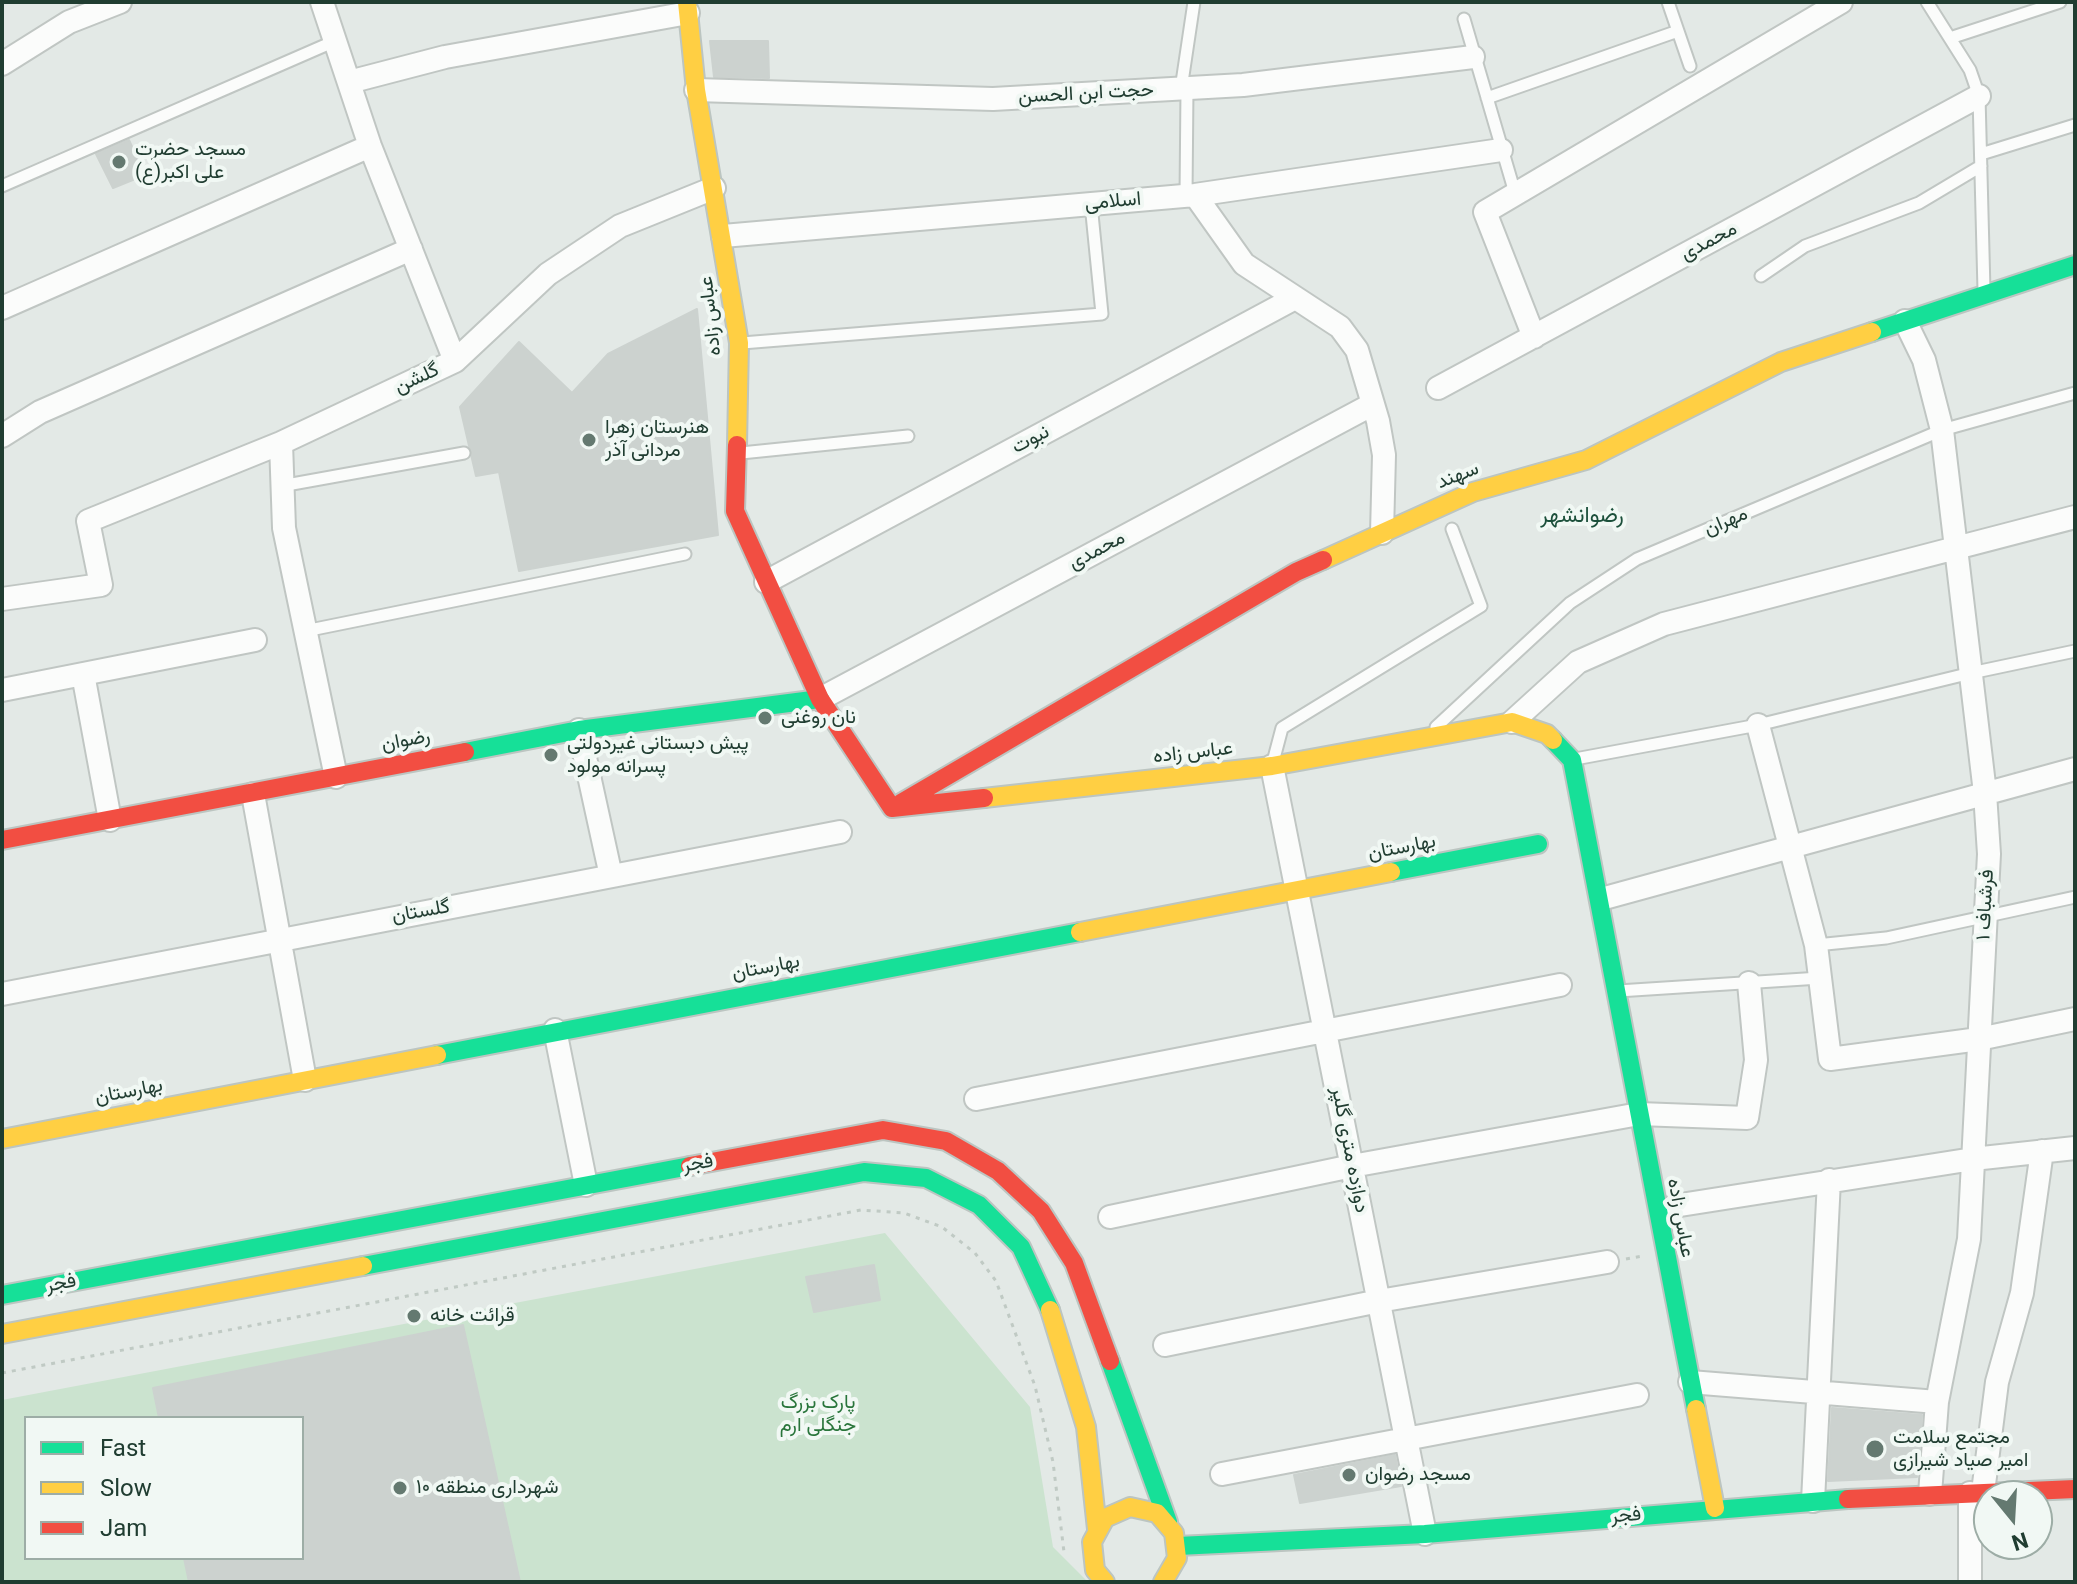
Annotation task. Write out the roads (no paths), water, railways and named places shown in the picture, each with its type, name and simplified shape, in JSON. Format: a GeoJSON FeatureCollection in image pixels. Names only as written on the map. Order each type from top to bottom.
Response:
{"type":"FeatureCollection","features":[{"type":"Feature","properties":{"kind":"main road","name":"عباس زاده"},"geometry":{"type":"LineString","coordinates":[[688,7],[696,90],[739,343],[735,511],[820,699],[892,808],[1272,766],[1512,722]]}},
{"type":"Feature","properties":{"kind":"main road","name":"سهند"},"geometry":{"type":"LineString","coordinates":[[892,808],[1296,572],[1473,492],[1586,460],[1781,362],[2075,265]]}},
{"type":"Feature","properties":{"kind":"main road","name":"رضوان"},"geometry":{"type":"LineString","coordinates":[[2,840],[579,730],[820,699]]}},
{"type":"Feature","properties":{"kind":"main road"},"geometry":{"type":"LineString","coordinates":[[1512,722],[1547,734],[1572,760]]}},
{"type":"Feature","properties":{"kind":"main road","name":"عباس زاده"},"geometry":{"type":"LineString","coordinates":[[1572,760],[1601,899],[1663,1252],[1715,1508]]}},
{"type":"Feature","properties":{"kind":"main road","name":"بهارستان"},"geometry":{"type":"LineString","coordinates":[[2,1139],[555,1030],[1538,844]]}},
{"type":"Feature","properties":{"kind":"main road","name":"فجر"},"geometry":{"type":"LineString","coordinates":[[2,1295],[883,1130],[946,1141],[998,1171],[1041,1211],[1074,1263],[1178,1546],[1425,1534],[1715,1508],[1973,1492]]}},
{"type":"Feature","properties":{"kind":"main road","name":"فجر"},"geometry":{"type":"LineString","coordinates":[[2,1334],[864,1172],[926,1178],[979,1205],[1021,1247],[1048,1304],[1086,1427],[1097,1529],[1091,1556],[1105,1582]]}},
{"type":"Feature","properties":{"kind":"main road"},"geometry":{"type":"LineString","coordinates":[[586,1185],[594,1222]]}},
{"type":"Feature","properties":{"kind":"main road","name":"فجر"},"geometry":{"type":"LineString","coordinates":[[2053,1490],[2075,1489]]}},
{"type":"Feature","properties":{"kind":"main road"},"geometry":{"type":"LineString","coordinates":[[1097,1529],[1117,1510],[1130,1507],[1144,1508],[1168,1522]]}},
{"type":"Feature","properties":{"kind":"main road"},"geometry":{"type":"LineString","coordinates":[[1163,1582],[1173,1570],[1178,1546]]}},
{"type":"Feature","properties":{"kind":"street"},"geometry":{"type":"LineString","coordinates":[[2,64],[69,22],[120,2]]}},
{"type":"Feature","properties":{"kind":"street"},"geometry":{"type":"LineString","coordinates":[[322,2],[370,146],[455,361]]}},
{"type":"Feature","properties":{"kind":"street"},"geometry":{"type":"LineString","coordinates":[[1534,337],[1485,212],[1841,2]]}},
{"type":"Feature","properties":{"kind":"street"},"geometry":{"type":"LineString","coordinates":[[349,82],[445,57],[688,7]]}},
{"type":"Feature","properties":{"kind":"street","name":"حجت ابن الحسن"},"geometry":{"type":"LineString","coordinates":[[696,90],[993,99],[1184,89],[1473,57]]}},
{"type":"Feature","properties":{"kind":"street","name":"محمدی"},"geometry":{"type":"LineString","coordinates":[[1438,388],[1979,96]]}},
{"type":"Feature","properties":{"kind":"street"},"geometry":{"type":"LineString","coordinates":[[2,308],[370,146]]}},
{"type":"Feature","properties":{"kind":"street","name":"اسلامی"},"geometry":{"type":"LineString","coordinates":[[723,236],[1190,195],[1501,150]]}},
{"type":"Feature","properties":{"kind":"street","name":"گلشن"},"geometry":{"type":"LineString","coordinates":[[2,599],[101,585],[88,521],[281,443],[455,361],[548,274],[620,226],[714,188]]}},
{"type":"Feature","properties":{"kind":"street"},"geometry":{"type":"LineString","coordinates":[[1190,195],[1244,264],[1340,327],[1357,350],[1384,455],[1382,533]]}},
{"type":"Feature","properties":{"kind":"street"},"geometry":{"type":"LineString","coordinates":[[2,436],[40,412],[411,249]]}},
{"type":"Feature","properties":{"kind":"street","name":"نبوت"},"geometry":{"type":"LineString","coordinates":[[766,582],[1295,298]]}},
{"type":"Feature","properties":{"kind":"street","name":"فرشباف ۱"},"geometry":{"type":"LineString","coordinates":[[1905,321],[1924,360],[1942,430],[1985,793],[1989,854],[1969,1239],[1937,1402],[1930,1494]]}},
{"type":"Feature","properties":{"kind":"street","name":"محمدی"},"geometry":{"type":"LineString","coordinates":[[820,699],[1373,404]]}},
{"type":"Feature","properties":{"kind":"street"},"geometry":{"type":"LineString","coordinates":[[281,443],[284,528],[336,777]]}},
{"type":"Feature","properties":{"kind":"street"},"geometry":{"type":"LineString","coordinates":[[1512,722],[1578,662],[1664,624],[2075,517]]}},
{"type":"Feature","properties":{"kind":"street"},"geometry":{"type":"LineString","coordinates":[[2,690],[255,640]]}},
{"type":"Feature","properties":{"kind":"street"},"geometry":{"type":"LineString","coordinates":[[83,674],[110,820]]}},
{"type":"Feature","properties":{"kind":"street"},"geometry":{"type":"LineString","coordinates":[[1758,725],[1816,945],[1830,1059],[1979,1039],[2075,1019]]}},
{"type":"Feature","properties":{"kind":"street"},"geometry":{"type":"LineString","coordinates":[[579,730],[611,876]]}},
{"type":"Feature","properties":{"kind":"street","name":"دوازده متری گلپر"},"geometry":{"type":"LineString","coordinates":[[1272,766],[1425,1534]]}},
{"type":"Feature","properties":{"kind":"street"},"geometry":{"type":"LineString","coordinates":[[1601,899],[2075,769]]}},
{"type":"Feature","properties":{"kind":"street"},"geometry":{"type":"LineString","coordinates":[[253,794],[305,1080]]}},
{"type":"Feature","properties":{"kind":"street","name":"گلستان"},"geometry":{"type":"LineString","coordinates":[[2,994],[279,938],[840,832]]}},
{"type":"Feature","properties":{"kind":"street"},"geometry":{"type":"LineString","coordinates":[[1110,1217],[1352,1166],[1639,1114],[1747,1118],[1756,1060],[1749,983]]}},
{"type":"Feature","properties":{"kind":"street"},"geometry":{"type":"LineString","coordinates":[[976,1099],[1560,985]]}},
{"type":"Feature","properties":{"kind":"street"},"geometry":{"type":"LineString","coordinates":[[555,1030],[586,1185]]}},
{"type":"Feature","properties":{"kind":"street"},"geometry":{"type":"LineString","coordinates":[[1674,1206],[1973,1159],[2075,1148]]}},
{"type":"Feature","properties":{"kind":"street"},"geometry":{"type":"LineString","coordinates":[[1979,1480],[1997,1382],[2022,1293],[2042,1151]]}},
{"type":"Feature","properties":{"kind":"street"},"geometry":{"type":"LineString","coordinates":[[1813,1501],[1829,1180]]}},
{"type":"Feature","properties":{"kind":"street"},"geometry":{"type":"LineString","coordinates":[[1165,1345],[1379,1301],[1607,1262]]}},
{"type":"Feature","properties":{"kind":"street"},"geometry":{"type":"LineString","coordinates":[[1690,1382],[1819,1390],[1937,1402]]}},
{"type":"Feature","properties":{"kind":"street"},"geometry":{"type":"LineString","coordinates":[[1222,1474],[1637,1395]]}},
{"type":"Feature","properties":{"kind":"street"},"geometry":{"type":"LineString","coordinates":[[1970,1582],[1973,1543]]}},
{"type":"Feature","properties":{"kind":"lane"},"geometry":{"type":"LineString","coordinates":[[1190,195],[1184,89],[1194,2]]}},
{"type":"Feature","properties":{"kind":"lane"},"geometry":{"type":"LineString","coordinates":[[1668,2],[1690,66]]}},
{"type":"Feature","properties":{"kind":"lane"},"geometry":{"type":"LineString","coordinates":[[1927,2],[1970,70],[1979,96],[1984,295]]}},
{"type":"Feature","properties":{"kind":"lane"},"geometry":{"type":"LineString","coordinates":[[1950,38],[2060,2]]}},
{"type":"Feature","properties":{"kind":"lane"},"geometry":{"type":"LineString","coordinates":[[1464,19],[1515,193]]}},
{"type":"Feature","properties":{"kind":"lane"},"geometry":{"type":"LineString","coordinates":[[1487,98],[1678,31]]}},
{"type":"Feature","properties":{"kind":"lane"},"geometry":{"type":"LineString","coordinates":[[2,186],[335,41]]}},
{"type":"Feature","properties":{"kind":"lane"},"geometry":{"type":"LineString","coordinates":[[1761,276],[1805,246],[1919,203],[1981,160],[2075,125]]}},
{"type":"Feature","properties":{"kind":"lane"},"geometry":{"type":"LineString","coordinates":[[739,343],[1102,314],[1091,204]]}},
{"type":"Feature","properties":{"kind":"lane","name":"مهران"},"geometry":{"type":"LineString","coordinates":[[1426,737],[1570,603],[1637,559],[1942,430],[2075,393]]}},
{"type":"Feature","properties":{"kind":"lane"},"geometry":{"type":"LineString","coordinates":[[736,453],[908,436]]}},
{"type":"Feature","properties":{"kind":"lane"},"geometry":{"type":"LineString","coordinates":[[281,486],[464,453]]}},
{"type":"Feature","properties":{"kind":"lane"},"geometry":{"type":"LineString","coordinates":[[1272,766],[1282,728],[1481,606],[1452,529]]}},
{"type":"Feature","properties":{"kind":"lane"},"geometry":{"type":"LineString","coordinates":[[305,631],[685,554]]}},
{"type":"Feature","properties":{"kind":"lane"},"geometry":{"type":"LineString","coordinates":[[1572,760],[1758,725],[2075,651]]}},
{"type":"Feature","properties":{"kind":"lane"},"geometry":{"type":"LineString","coordinates":[[1816,945],[1886,938],[2075,897]]}},
{"type":"Feature","properties":{"kind":"lane"},"geometry":{"type":"LineString","coordinates":[[1617,992],[1820,978]]}},
{"type":"Feature","properties":{"kind":"place","name":"مسجد حضرت علی اکبر(ع)"},"geometry":{"type":"Point","coordinates":[119,162]}},
{"type":"Feature","properties":{"kind":"place","name":"هنرستان زهرا مردانی آذر"},"geometry":{"type":"Point","coordinates":[589,440]}},
{"type":"Feature","properties":{"kind":"place","name":"نان روغنی"},"geometry":{"type":"Point","coordinates":[765,718]}},
{"type":"Feature","properties":{"kind":"place","name":"پیش دبستانی غیردولتی پسرانه مولود"},"geometry":{"type":"Point","coordinates":[551,755]}},
{"type":"Feature","properties":{"kind":"place","name":"قرائت خانه"},"geometry":{"type":"Point","coordinates":[414,1316]}},
{"type":"Feature","properties":{"kind":"place","name":"مجتمع سلامت امیر صیاد شیرازی"},"geometry":{"type":"Point","coordinates":[1875,1449]}},
{"type":"Feature","properties":{"kind":"place","name":"مسجد رضوان"},"geometry":{"type":"Point","coordinates":[1349,1475]}},
{"type":"Feature","properties":{"kind":"place","name":"شهرداری منطقه ۱۰"},"geometry":{"type":"Point","coordinates":[400,1488]}},
{"type":"Feature","properties":{"kind":"district","name":"رضوانشهر"},"geometry":{"type":"Point","coordinates":[1582,516]}},
{"type":"Feature","properties":{"kind":"park label","name":"پارک بزرگ جنگلی ارم"},"geometry":{"type":"Point","coordinates":[818,1414]}}]}
